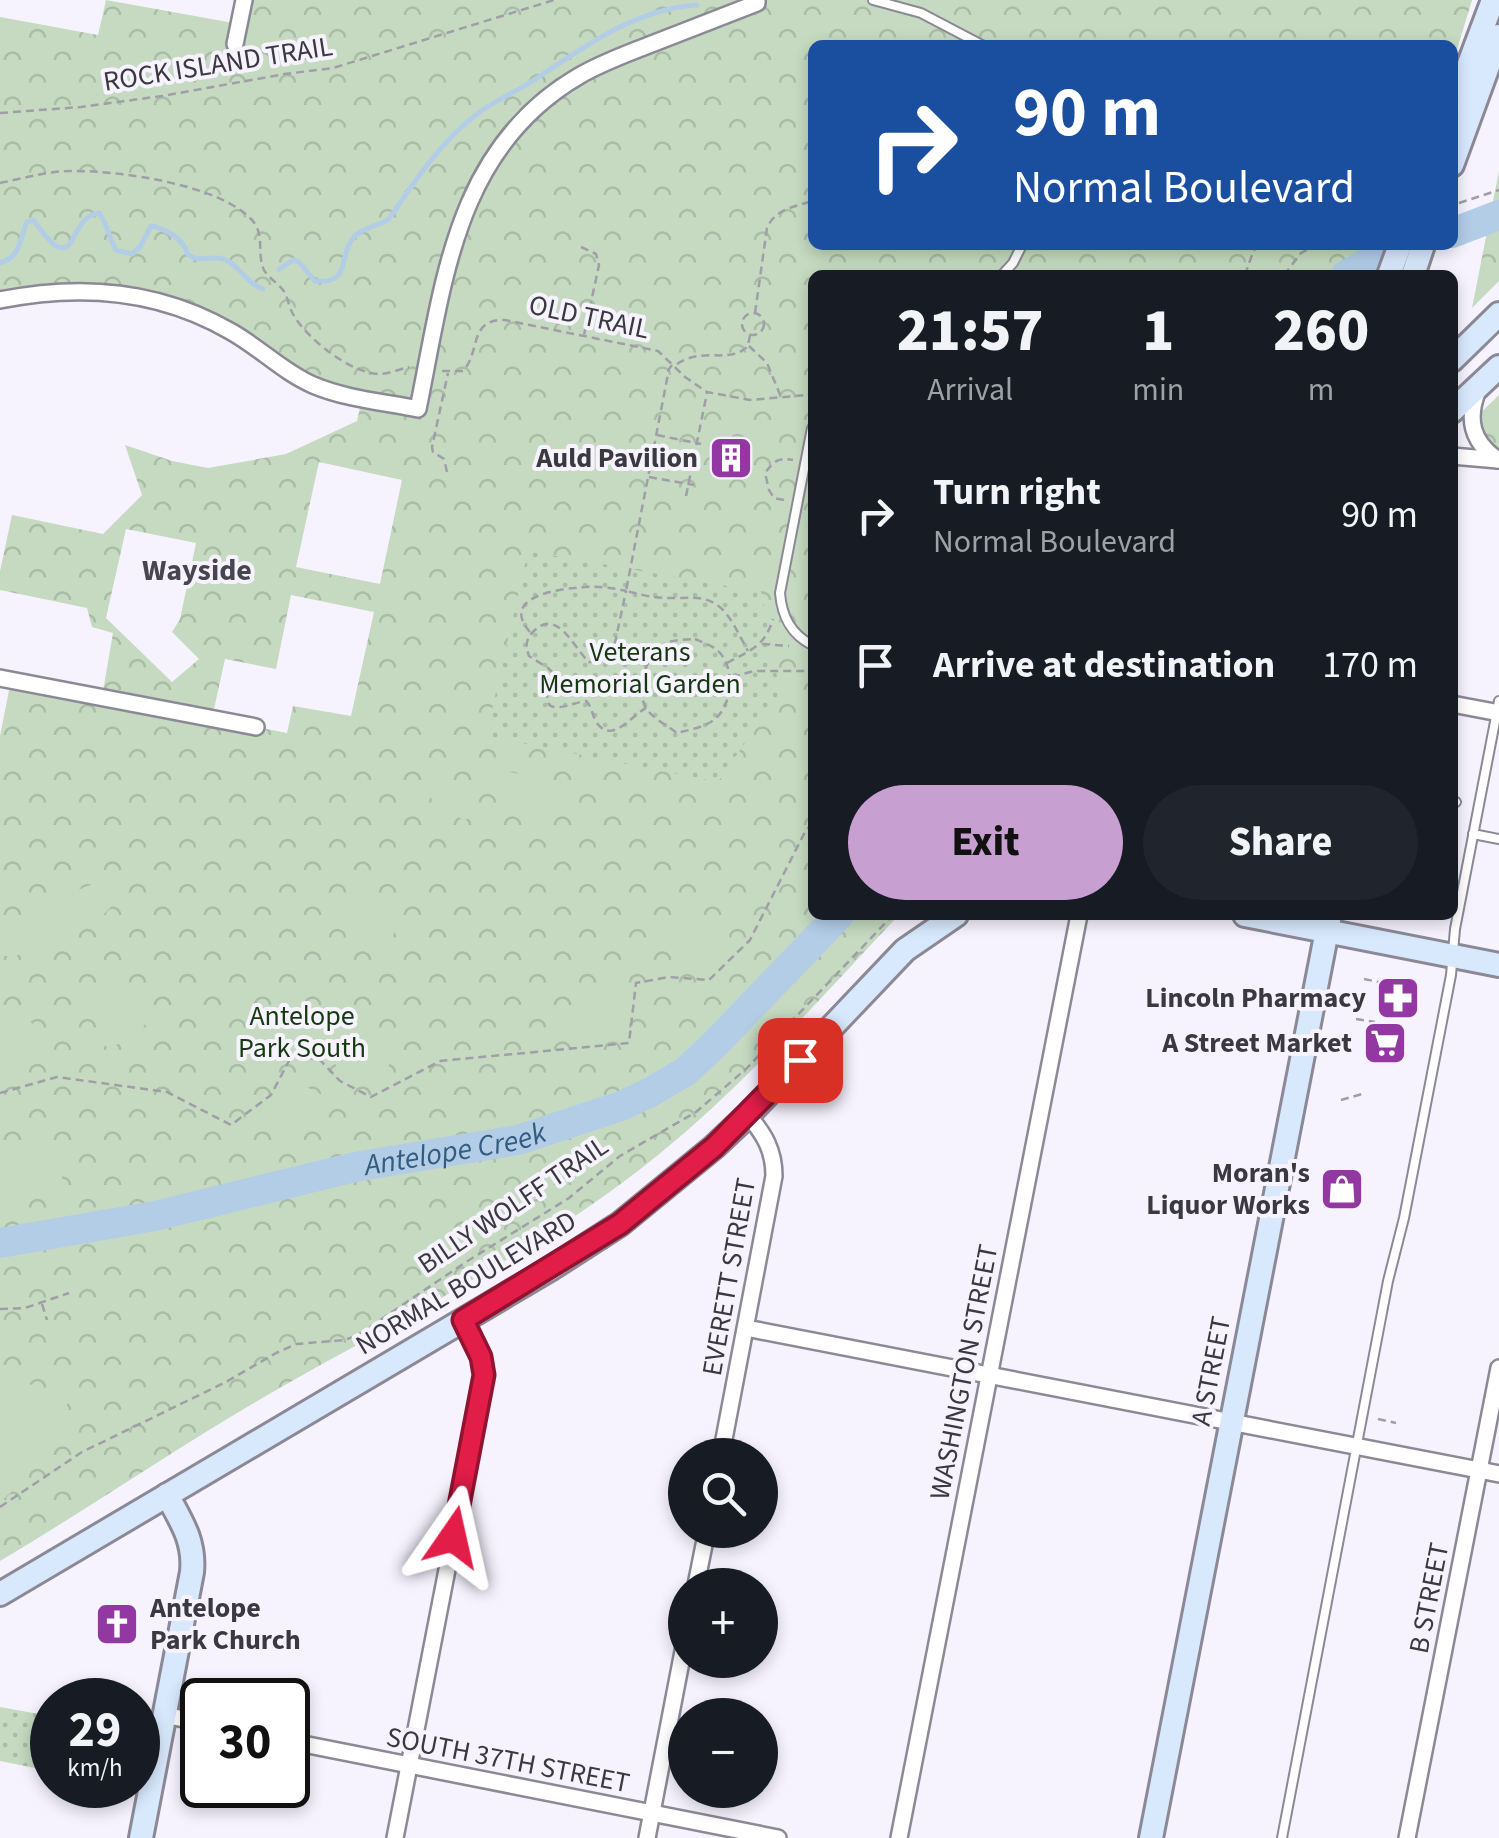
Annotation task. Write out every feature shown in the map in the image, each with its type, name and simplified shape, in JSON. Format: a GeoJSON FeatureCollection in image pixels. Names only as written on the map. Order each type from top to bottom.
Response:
{"type":"FeatureCollection","features":[{"type":"Feature","properties":{"kind":"main road"},"geometry":{"type":"LineString","coordinates":[[1458,92],[1492,0]]}},
{"type":"Feature","properties":{"kind":"main road"},"geometry":{"type":"LineString","coordinates":[[1458,148],[1499,36]]}},
{"type":"Feature","properties":{"kind":"main road"},"geometry":{"type":"LineString","coordinates":[[1399,270],[1418,250]]}},
{"type":"Feature","properties":{"kind":"main road"},"geometry":{"type":"LineString","coordinates":[[1458,335],[1476,332],[1495,318]]}},
{"type":"Feature","properties":{"kind":"main road"},"geometry":{"type":"LineString","coordinates":[[1458,354],[1495,318]]}},
{"type":"Feature","properties":{"kind":"main road"},"geometry":{"type":"LineString","coordinates":[[1458,406],[1499,367]]}},
{"type":"Feature","properties":{"kind":"main road","name":"NORMAL BOULEVARD"},"geometry":{"type":"LineString","coordinates":[[905,950],[921,920]]}},
{"type":"Feature","properties":{"kind":"main road","name":"NORMAL BOULEVARD"},"geometry":{"type":"LineString","coordinates":[[0,1594],[620,1224],[748,1115],[905,950],[949,920]]}},
{"type":"Feature","properties":{"kind":"main road"},"geometry":{"type":"LineString","coordinates":[[1298,920],[1329,923],[1453,957],[1499,965]]}},
{"type":"Feature","properties":{"kind":"main road","name":"A STREET"},"geometry":{"type":"LineString","coordinates":[[1151,1838],[1329,923]]}},
{"type":"Feature","properties":{"kind":"main road"},"geometry":{"type":"LineString","coordinates":[[141,1838],[193,1562],[188,1534],[167,1495]]}},
{"type":"Feature","properties":{"kind":"street"},"geometry":{"type":"LineString","coordinates":[[236,44],[244,0]]}},
{"type":"Feature","properties":{"kind":"street"},"geometry":{"type":"LineString","coordinates":[[0,300],[81,291],[151,300],[213,322],[312,384],[418,409],[453,243],[481,175],[513,129],[580,74],[761,1]]}},
{"type":"Feature","properties":{"kind":"street"},"geometry":{"type":"LineString","coordinates":[[1479,386],[1472,407],[1472,426],[1480,445],[1499,460]]}},
{"type":"Feature","properties":{"kind":"street"},"geometry":{"type":"LineString","coordinates":[[1458,457],[1499,460]]}},
{"type":"Feature","properties":{"kind":"street"},"geometry":{"type":"LineString","coordinates":[[0,678],[256,727]]}},
{"type":"Feature","properties":{"kind":"street"},"geometry":{"type":"LineString","coordinates":[[1458,705],[1498,709]]}},
{"type":"Feature","properties":{"kind":"street","name":"WASHINGTON STREET"},"geometry":{"type":"LineString","coordinates":[[898,1838],[1078,920]]}},
{"type":"Feature","properties":{"kind":"street","name":"EVERETT STREET"},"geometry":{"type":"LineString","coordinates":[[724,1438],[774,1176],[772,1152],[748,1115]]}},
{"type":"Feature","properties":{"kind":"street"},"geometry":{"type":"LineString","coordinates":[[395,1838],[483,1384],[481,1357],[463,1320]]}},
{"type":"Feature","properties":{"kind":"street"},"geometry":{"type":"LineString","coordinates":[[746,1328],[1499,1474]]}},
{"type":"Feature","properties":{"kind":"street","name":"B STREET"},"geometry":{"type":"LineString","coordinates":[[1407,1838],[1499,1368]]}},
{"type":"Feature","properties":{"kind":"street"},"geometry":{"type":"LineString","coordinates":[[647,1838],[678,1678]]}},
{"type":"Feature","properties":{"kind":"street"},"geometry":{"type":"LineString","coordinates":[[165,1715],[180,1718]]}},
{"type":"Feature","properties":{"kind":"street","name":"SOUTH 37TH STREET"},"geometry":{"type":"LineString","coordinates":[[310,1746],[778,1838]]}},
{"type":"Feature","properties":{"kind":"lane"},"geometry":{"type":"LineString","coordinates":[[873,0],[920,13],[972,40]]}},
{"type":"Feature","properties":{"kind":"lane"},"geometry":{"type":"LineString","coordinates":[[808,448],[780,594],[786,619],[800,639],[808,643]]}},
{"type":"Feature","properties":{"kind":"lane"},"geometry":{"type":"LineString","coordinates":[[1458,914],[1498,709]]}},
{"type":"Feature","properties":{"kind":"lane"},"geometry":{"type":"LineString","coordinates":[[1474,834],[1499,839]]}},
{"type":"Feature","properties":{"kind":"lane"},"geometry":{"type":"LineString","coordinates":[[1282,1838],[1388,1281],[1415,1162],[1457,920]]}},
{"type":"Feature","properties":{"kind":"path","name":"ROCK ISLAND TRAIL"},"geometry":{"type":"LineString","coordinates":[[0,114],[200,91],[333,68],[554,0]]}},
{"type":"Feature","properties":{"kind":"path"},"geometry":{"type":"LineString","coordinates":[[0,183],[74,170],[167,181],[230,204],[253,220],[259,230],[266,272],[284,291],[300,326],[321,345],[370,372],[380,374],[407,367],[448,372],[432,447],[433,452],[444,458],[448,472]]}},
{"type":"Feature","properties":{"kind":"path"},"geometry":{"type":"LineString","coordinates":[[1459,203],[1499,190]]}},
{"type":"Feature","properties":{"kind":"path"},"geometry":{"type":"LineString","coordinates":[[755,312],[770,220],[780,212],[808,202]]}},
{"type":"Feature","properties":{"kind":"path"},"geometry":{"type":"LineString","coordinates":[[581,247],[596,254],[599,265],[583,336]]}},
{"type":"Feature","properties":{"kind":"path"},"geometry":{"type":"LineString","coordinates":[[1288,270],[1307,250]]}},
{"type":"Feature","properties":{"kind":"path"},"geometry":{"type":"LineString","coordinates":[[755,312],[764,319],[764,326],[758,335],[750,335],[742,327],[742,320],[755,312]]}},
{"type":"Feature","properties":{"kind":"path","name":"OLD TRAIL"},"geometry":{"type":"LineString","coordinates":[[448,372],[463,371],[470,364],[480,330],[494,320],[505,320],[658,351],[708,392],[750,400],[807,395]]}},
{"type":"Feature","properties":{"kind":"path"},"geometry":{"type":"LineString","coordinates":[[646,708],[626,725],[613,730],[598,724],[592,706],[586,701],[562,708],[552,706],[547,695],[553,673],[529,656],[526,647],[531,634],[546,624],[559,627],[569,636],[588,662],[595,662],[615,643],[669,369],[697,355],[736,355],[748,345],[750,335]]}},
{"type":"Feature","properties":{"kind":"path"},"geometry":{"type":"LineString","coordinates":[[748,345],[767,363],[782,398]]}},
{"type":"Feature","properties":{"kind":"path"},"geometry":{"type":"LineString","coordinates":[[686,496],[708,392]]}},
{"type":"Feature","properties":{"kind":"path"},"geometry":{"type":"LineString","coordinates":[[656,434],[699,443]]}},
{"type":"Feature","properties":{"kind":"path"},"geometry":{"type":"LineString","coordinates":[[787,501],[774,498],[763,473],[774,461],[794,460]]}},
{"type":"Feature","properties":{"kind":"path"},"geometry":{"type":"LineString","coordinates":[[648,477],[691,485]]}},
{"type":"Feature","properties":{"kind":"path"},"geometry":{"type":"LineString","coordinates":[[531,634],[520,614],[523,606],[534,597],[585,587],[664,598],[708,599],[729,617],[748,652]]}},
{"type":"Feature","properties":{"kind":"path"},"geometry":{"type":"LineString","coordinates":[[726,664],[761,644],[774,616]]}},
{"type":"Feature","properties":{"kind":"path"},"geometry":{"type":"LineString","coordinates":[[695,638],[720,652],[731,684],[713,722],[678,733],[646,708],[642,689],[647,661],[667,642],[695,638]]}},
{"type":"Feature","properties":{"kind":"path"},"geometry":{"type":"LineString","coordinates":[[615,643],[647,661]]}},
{"type":"Feature","properties":{"kind":"path"},"geometry":{"type":"LineString","coordinates":[[761,644],[790,646]]}},
{"type":"Feature","properties":{"kind":"path"},"geometry":{"type":"LineString","coordinates":[[730,678],[754,671],[808,671]]}},
{"type":"Feature","properties":{"kind":"path"},"geometry":{"type":"LineString","coordinates":[[0,1093],[56,1077],[167,1092],[231,1125],[271,1094],[292,1055],[320,1060],[340,1081],[372,1098],[440,1061],[629,1043],[636,983],[669,977],[710,980],[750,940],[808,828]]}},
{"type":"Feature","properties":{"kind":"path","name":"BILLY WOLFF TRAIL"},"geometry":{"type":"LineString","coordinates":[[0,1507],[108,1438],[224,1384],[276,1353],[296,1344],[345,1340],[358,1335],[569,1198],[620,1156],[696,1112],[746,1069],[888,920]]}},
{"type":"Feature","properties":{"kind":"path"},"geometry":{"type":"LineString","coordinates":[[1364,980],[1386,987]]}},
{"type":"Feature","properties":{"kind":"path"},"geometry":{"type":"LineString","coordinates":[[1356,1019],[1375,1022]]}},
{"type":"Feature","properties":{"kind":"path"},"geometry":{"type":"LineString","coordinates":[[1341,1100],[1362,1094]]}},
{"type":"Feature","properties":{"kind":"path"},"geometry":{"type":"LineString","coordinates":[[0,1309],[25,1308],[69,1293]]}},
{"type":"Feature","properties":{"kind":"path"},"geometry":{"type":"LineString","coordinates":[[42,1304],[47,1320]]}},
{"type":"Feature","properties":{"kind":"path"},"geometry":{"type":"LineString","coordinates":[[1378,1419],[1396,1423]]}},
{"type":"Feature","properties":{"kind":"green space","name":"Antelope Park South"},"geometry":{"type":"Polygon","coordinates":[[[106,0],[239,24],[244,0],[1472,0],[1458,46],[1458,40],[808,40],[808,250],[1381,250],[1374,270],[808,270],[808,920],[894,920],[722,1099],[613,1190],[518,1253],[237,1413],[0,1561],[0,736],[11,680],[102,697],[113,633],[92,627],[87,608],[0,590],[0,571],[12,515],[103,534],[142,495],[125,445],[208,468],[286,454],[357,421],[362,399],[329,390],[229,331],[115,293],[0,300],[0,17],[98,35],[106,0]],[[319,462],[296,567],[380,584],[402,480],[319,462]],[[126,529],[106,618],[172,682],[199,659],[172,632],[180,619],[196,543],[126,529]],[[291,595],[276,669],[225,659],[212,718],[287,733],[293,706],[351,716],[374,612],[291,595]]]}},
{"type":"Feature","properties":{"kind":"green space"},"geometry":{"type":"Polygon","coordinates":[[[1499,171],[1499,281],[1472,308],[1499,171]]]}},
{"type":"Feature","properties":{"kind":"green space"},"geometry":{"type":"Polygon","coordinates":[[[1499,395],[1499,460],[1472,421],[1499,395]]]}},
{"type":"Feature","properties":{"kind":"green space","name":"Veterans Memorial Garden"},"geometry":{"type":"Polygon","coordinates":[[[528,551],[761,592],[780,692],[718,782],[486,736],[528,551]]]}},
{"type":"Feature","properties":{"kind":"green space"},"geometry":{"type":"Polygon","coordinates":[[[510,772],[553,789],[564,799],[563,807],[552,814],[532,811],[503,789],[503,774],[510,772]]]}},
{"type":"Feature","properties":{"kind":"green space"},"geometry":{"type":"Polygon","coordinates":[[[438,786],[467,796],[479,809],[477,816],[464,820],[435,806],[429,794],[438,786]]]}},
{"type":"Feature","properties":{"kind":"green space"},"geometry":{"type":"Polygon","coordinates":[[[105,880],[120,889],[105,913],[39,949],[0,955],[1,938],[24,919],[105,880]]]}},
{"type":"Feature","properties":{"kind":"green space"},"geometry":{"type":"Polygon","coordinates":[[[367,898],[390,900],[396,906],[396,929],[390,941],[362,939],[336,926],[339,908],[367,898]]]}},
{"type":"Feature","properties":{"kind":"green space"},"geometry":{"type":"Polygon","coordinates":[[[688,912],[727,933],[732,954],[720,970],[691,975],[680,965],[663,932],[668,917],[688,912]]]}},
{"type":"Feature","properties":{"kind":"green space"},"geometry":{"type":"Polygon","coordinates":[[[122,986],[144,996],[150,1013],[136,1034],[107,1047],[100,1041],[89,1000],[97,991],[122,986]]]}},
{"type":"Feature","properties":{"kind":"green space"},"geometry":{"type":"Polygon","coordinates":[[[611,991],[623,994],[629,1001],[625,1036],[597,1044],[575,1041],[569,1030],[575,1016],[611,991]]]}},
{"type":"Feature","properties":{"kind":"green space"},"geometry":{"type":"Polygon","coordinates":[[[10,1010],[29,1019],[36,1038],[26,1049],[0,1058],[0,1011],[10,1010]]]}},
{"type":"Feature","properties":{"kind":"green space"},"geometry":{"type":"Polygon","coordinates":[[[352,1026],[374,1034],[389,1050],[388,1069],[374,1086],[350,1083],[334,1061],[336,1035],[352,1026]]]}},
{"type":"Feature","properties":{"kind":"green space"},"geometry":{"type":"Polygon","coordinates":[[[295,1088],[309,1088],[322,1095],[321,1114],[300,1131],[273,1134],[269,1126],[274,1109],[295,1088]]]}},
{"type":"Feature","properties":{"kind":"green space"},"geometry":{"type":"Polygon","coordinates":[[[50,1152],[60,1159],[59,1184],[30,1194],[0,1194],[0,1160],[18,1153],[50,1152]]]}},
{"type":"Feature","properties":{"kind":"green space"},"geometry":{"type":"Polygon","coordinates":[[[0,1372],[69,1400],[41,1456],[0,1502],[0,1372]]]}},
{"type":"Feature","properties":{"kind":"green space"},"geometry":{"type":"Polygon","coordinates":[[[0,1707],[30,1712],[30,1767],[0,1761],[0,1707]]]}},
{"type":"Feature","properties":{"kind":"waterway"},"geometry":{"type":"LineString","coordinates":[[279,269],[293,260],[315,281],[334,278],[353,238],[389,219],[438,152],[479,113],[610,32],[652,14],[697,5]]}},
{"type":"Feature","properties":{"kind":"waterway"},"geometry":{"type":"LineString","coordinates":[[0,263],[16,252],[27,222],[33,220],[53,244],[63,248],[83,221],[99,213],[116,250],[132,254],[151,226],[155,227],[178,239],[190,256],[224,259],[263,289]]}},
{"type":"Feature","properties":{"kind":"waterway","name":"Antelope Creek"},"geometry":{"type":"LineString","coordinates":[[1458,231],[1499,215]]}},
{"type":"Feature","properties":{"kind":"waterway","name":"Antelope Creek"},"geometry":{"type":"LineString","coordinates":[[1355,270],[1382,255]]}},
{"type":"Feature","properties":{"kind":"waterway","name":"Antelope Creek"},"geometry":{"type":"LineString","coordinates":[[0,1243],[155,1216],[355,1167],[518,1140],[621,1106],[686,1071],[834,920]]}},
{"type":"Feature","properties":{"kind":"place","name":"Auld Pavilion"},"geometry":{"type":"Point","coordinates":[731,458]}},
{"type":"Feature","properties":{"kind":"place","name":"Lincoln Pharmacy"},"geometry":{"type":"Point","coordinates":[1398,998]}},
{"type":"Feature","properties":{"kind":"place","name":"A Street Market"},"geometry":{"type":"Point","coordinates":[1385,1043]}},
{"type":"Feature","properties":{"kind":"place","name":"Moran's Liquor Works"},"geometry":{"type":"Point","coordinates":[1342,1189]}},
{"type":"Feature","properties":{"kind":"place","name":"Antelope Park Church"},"geometry":{"type":"Point","coordinates":[117,1624]}},
{"type":"Feature","properties":{"kind":"district","name":"Wayside"},"geometry":{"type":"Point","coordinates":[197,570]}},
{"type":"Feature","properties":{"kind":"route"},"geometry":{"type":"LineString","coordinates":[[453,1537],[484,1375],[481,1357],[463,1320],[620,1224],[714,1147],[800,1060]]}}]}
